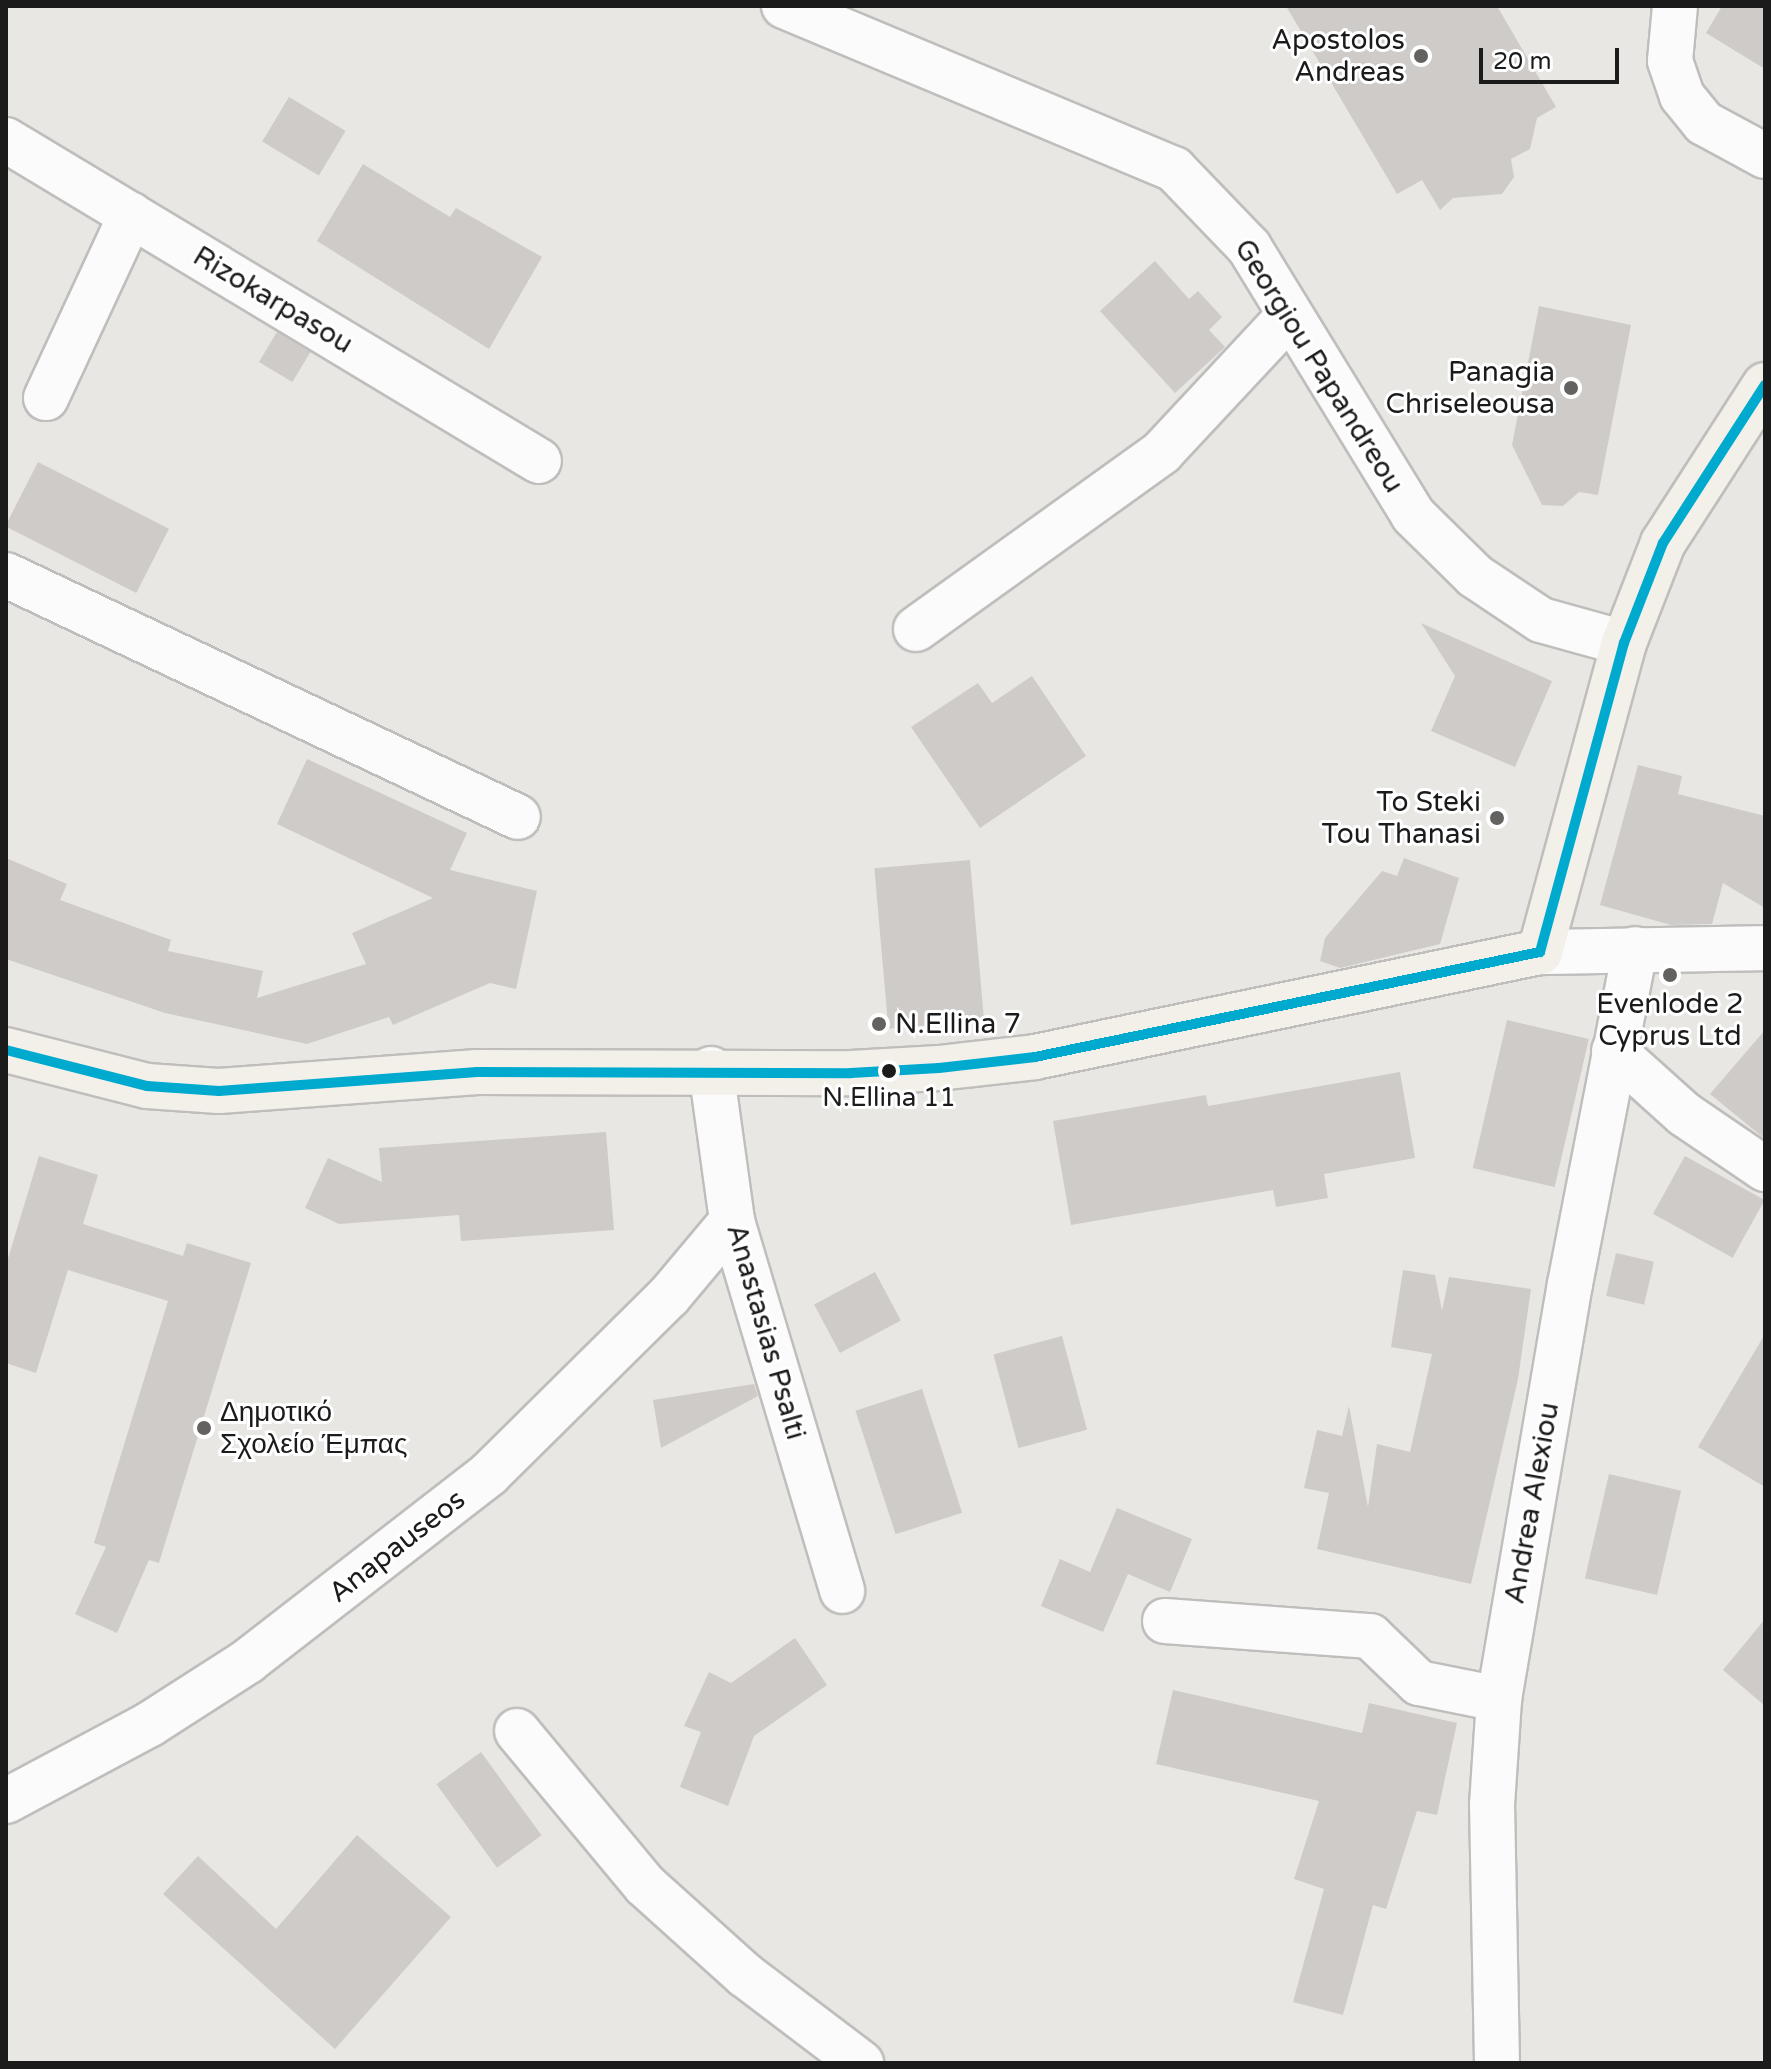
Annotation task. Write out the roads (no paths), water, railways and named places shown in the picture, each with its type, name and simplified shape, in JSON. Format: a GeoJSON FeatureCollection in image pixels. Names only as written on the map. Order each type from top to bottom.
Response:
{"type":"FeatureCollection","features":[{"type":"Feature","properties":{"kind":"street","name":"Georgiou Papandreou"},"geometry":{"type":"LineString","coordinates":[[784,6],[1174,169],[1249,247],[1413,515],[1475,576],[1541,620],[1624,643]]}},
{"type":"Feature","properties":{"kind":"street"},"geometry":{"type":"LineString","coordinates":[[1675,6],[1670,61],[1682,96],[1704,123],[1765,156]]}},
{"type":"Feature","properties":{"kind":"street","name":"Rizokarpasou"},"geometry":{"type":"LineString","coordinates":[[6,140],[539,461]]}},
{"type":"Feature","properties":{"kind":"street"},"geometry":{"type":"LineString","coordinates":[[46,398],[131,215]]}},
{"type":"Feature","properties":{"kind":"street"},"geometry":{"type":"LineString","coordinates":[[916,629],[1162,452],[1289,316]]}},
{"type":"Feature","properties":{"kind":"street"},"geometry":{"type":"LineString","coordinates":[[1540,952],[1624,643],[1663,543],[1765,385]]}},
{"type":"Feature","properties":{"kind":"street"},"geometry":{"type":"LineString","coordinates":[[6,575],[518,817]]}},
{"type":"Feature","properties":{"kind":"street"},"geometry":{"type":"LineString","coordinates":[[6,1050],[147,1086],[219,1091],[477,1072],[711,1069],[851,1073],[1035,1057],[1540,952],[1765,948]]}},
{"type":"Feature","properties":{"kind":"street","name":"Andrea Alexiou"},"geometry":{"type":"LineString","coordinates":[[1497,2063],[1492,1805],[1499,1699],[1614,1051],[1635,949]]}},
{"type":"Feature","properties":{"kind":"street"},"geometry":{"type":"LineString","coordinates":[[1614,1051],[1684,1114],[1765,1169]]}},
{"type":"Feature","properties":{"kind":"street","name":"Anastasias Psalti"},"geometry":{"type":"LineString","coordinates":[[711,1069],[732,1221],[842,1591]]}},
{"type":"Feature","properties":{"kind":"street","name":"Anapauseos"},"geometry":{"type":"LineString","coordinates":[[6,1801],[150,1724],[248,1661],[489,1474],[669,1296],[732,1221]]}},
{"type":"Feature","properties":{"kind":"street"},"geometry":{"type":"LineString","coordinates":[[1165,1621],[1370,1636],[1419,1683],[1499,1699]]}},
{"type":"Feature","properties":{"kind":"street"},"geometry":{"type":"LineString","coordinates":[[517,1731],[645,1885],[745,1975],[861,2063]]}},
{"type":"Feature","properties":{"kind":"place","name":"Apostolos Andreas"},"geometry":{"type":"Point","coordinates":[1421,56]}},
{"type":"Feature","properties":{"kind":"place","name":"Panagia Chriseleousa"},"geometry":{"type":"Point","coordinates":[1571,388]}},
{"type":"Feature","properties":{"kind":"place","name":"To Steki Tou Thanasi"},"geometry":{"type":"Point","coordinates":[1497,818]}},
{"type":"Feature","properties":{"kind":"place","name":"Evenlode 2 Cyprus Ltd"},"geometry":{"type":"Point","coordinates":[1670,975]}},
{"type":"Feature","properties":{"kind":"place","name":"N.Ellina 7"},"geometry":{"type":"Point","coordinates":[879,1024]}},
{"type":"Feature","properties":{"kind":"place","name":"N.Ellina 11"},"geometry":{"type":"Point","coordinates":[889,1071]}},
{"type":"Feature","properties":{"kind":"place","name":"Δημοτικό Σχολείο Έμπας"},"geometry":{"type":"Point","coordinates":[204,1428]}}]}
